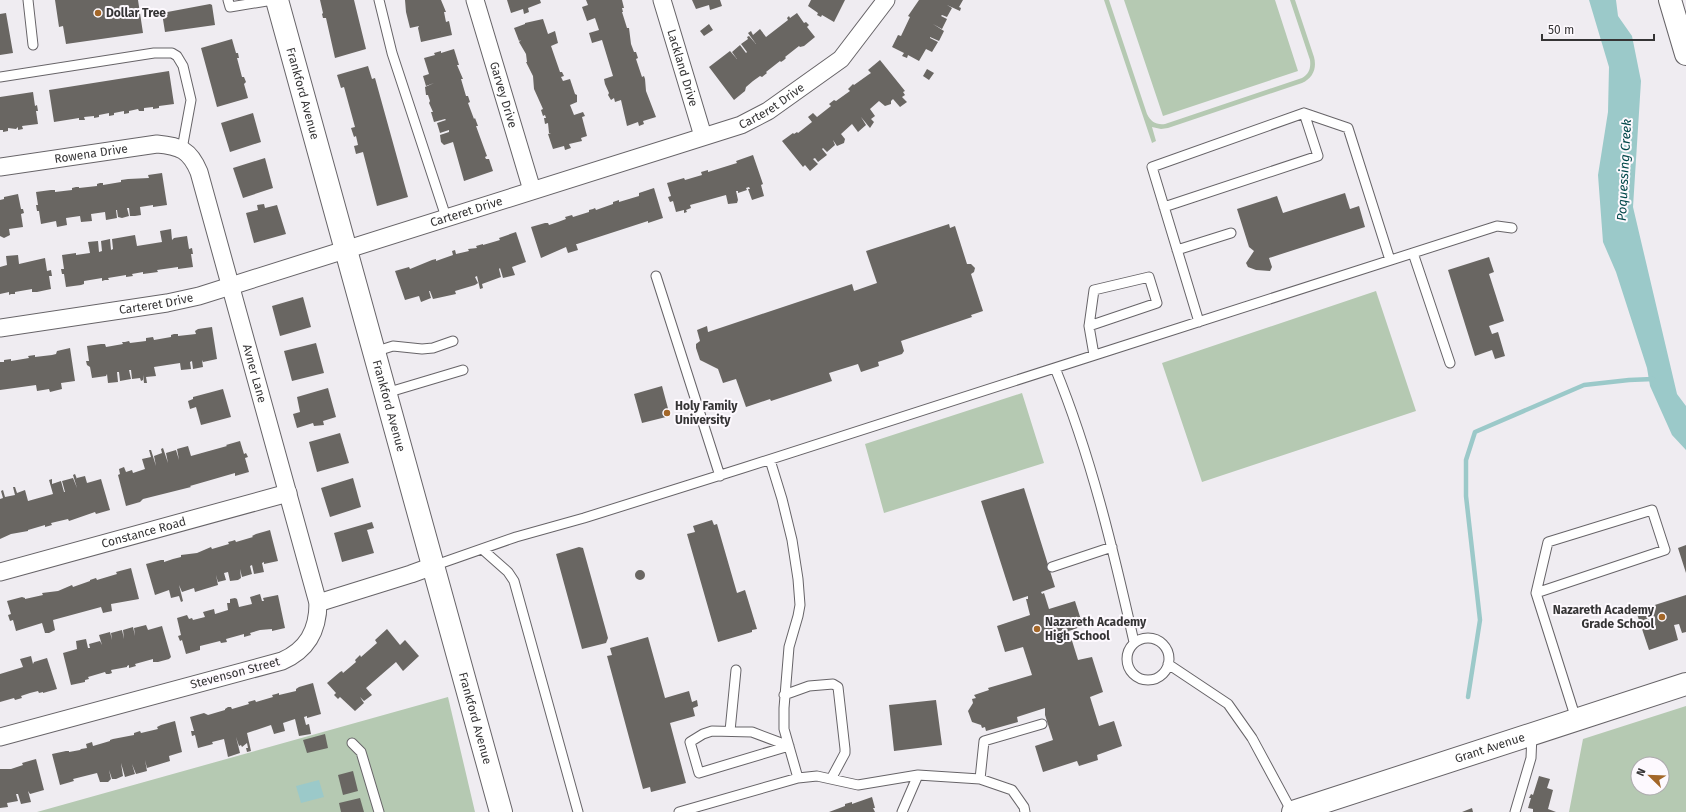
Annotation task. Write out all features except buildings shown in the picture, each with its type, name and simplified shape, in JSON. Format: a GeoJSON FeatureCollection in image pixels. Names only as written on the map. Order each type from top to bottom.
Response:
{"type":"FeatureCollection","features":[{"type":"Feature","properties":{"kind":"main road","name":"Frankford Avenue"},"geometry":{"type":"LineString","coordinates":[[277,0],[501,812]]}},
{"type":"Feature","properties":{"kind":"main road"},"geometry":{"type":"LineString","coordinates":[[1670,0],[1686,54]]}},
{"type":"Feature","properties":{"kind":"main road","name":"Grant Avenue"},"geometry":{"type":"LineString","coordinates":[[1292,812],[1686,684]]}},
{"type":"Feature","properties":{"kind":"street","name":"Garvey Drive"},"geometry":{"type":"LineString","coordinates":[[475,0],[532,190]]}},
{"type":"Feature","properties":{"kind":"street","name":"Lackland Drive"},"geometry":{"type":"LineString","coordinates":[[662,0],[703,136]]}},
{"type":"Feature","properties":{"kind":"street","name":"Carteret Drive"},"geometry":{"type":"LineString","coordinates":[[0,328],[183,300],[741,125],[768,111],[841,59],[886,0]]}},
{"type":"Feature","properties":{"kind":"street","name":"Rowena Drive"},"geometry":{"type":"LineString","coordinates":[[0,168],[157,144],[171,145],[182,149]]}},
{"type":"Feature","properties":{"kind":"street","name":"Avner Lane"},"geometry":{"type":"LineString","coordinates":[[182,149],[194,159],[199,172],[318,603]]}},
{"type":"Feature","properties":{"kind":"street","name":"Constance Road"},"geometry":{"type":"LineString","coordinates":[[0,572],[288,493]]}},
{"type":"Feature","properties":{"kind":"street"},"geometry":{"type":"LineString","coordinates":[[318,603],[433,566]]}},
{"type":"Feature","properties":{"kind":"street","name":"Stevenson Street"},"geometry":{"type":"LineString","coordinates":[[0,737],[282,661],[298,652],[311,636],[317,619],[318,603]]}},
{"type":"Feature","properties":{"kind":"lane"},"geometry":{"type":"LineString","coordinates":[[28,0],[33,45]]}},
{"type":"Feature","properties":{"kind":"lane"},"geometry":{"type":"LineString","coordinates":[[228,0],[230,7],[273,0]]}},
{"type":"Feature","properties":{"kind":"lane"},"geometry":{"type":"LineString","coordinates":[[379,0],[392,53],[446,217]]}},
{"type":"Feature","properties":{"kind":"lane"},"geometry":{"type":"LineString","coordinates":[[0,77],[154,53],[172,53],[177,56],[183,66],[191,100],[182,149]]}},
{"type":"Feature","properties":{"kind":"lane"},"geometry":{"type":"LineString","coordinates":[[1164,206],[1318,156],[1304,114]]}},
{"type":"Feature","properties":{"kind":"lane"},"geometry":{"type":"LineString","coordinates":[[1199,322],[1152,167],[1304,114],[1348,128],[1390,260]]}},
{"type":"Feature","properties":{"kind":"lane"},"geometry":{"type":"LineString","coordinates":[[433,566],[516,537],[584,518],[720,476],[1498,226],[1512,228]]}},
{"type":"Feature","properties":{"kind":"lane"},"geometry":{"type":"LineString","coordinates":[[1177,250],[1231,233]]}},
{"type":"Feature","properties":{"kind":"lane"},"geometry":{"type":"LineString","coordinates":[[1413,253],[1450,363]]}},
{"type":"Feature","properties":{"kind":"lane"},"geometry":{"type":"LineString","coordinates":[[656,276],[720,476]]}},
{"type":"Feature","properties":{"kind":"lane"},"geometry":{"type":"LineString","coordinates":[[1089,326],[1157,303],[1149,277],[1094,290],[1089,326],[1094,355]]}},
{"type":"Feature","properties":{"kind":"lane"},"geometry":{"type":"LineString","coordinates":[[374,352],[393,346],[428,348],[453,341]]}},
{"type":"Feature","properties":{"kind":"lane"},"geometry":{"type":"LineString","coordinates":[[1055,368],[1071,408],[1096,486],[1134,642]]}},
{"type":"Feature","properties":{"kind":"lane"},"geometry":{"type":"LineString","coordinates":[[385,393],[463,370]]}},
{"type":"Feature","properties":{"kind":"lane"},"geometry":{"type":"LineString","coordinates":[[770,460],[792,540],[800,600],[798,616],[789,647],[784,695],[784,729],[798,778]]}},
{"type":"Feature","properties":{"kind":"lane"},"geometry":{"type":"LineString","coordinates":[[1536,593],[1665,550],[1652,510],[1548,542],[1536,593],[1576,719]]}},
{"type":"Feature","properties":{"kind":"lane"},"geometry":{"type":"LineString","coordinates":[[1052,567],[1111,543]]}},
{"type":"Feature","properties":{"kind":"lane"},"geometry":{"type":"LineString","coordinates":[[482,549],[508,572],[514,581],[578,812]]}},
{"type":"Feature","properties":{"kind":"lane"},"geometry":{"type":"LineString","coordinates":[[1147,637],[1160,641],[1168,651],[1168,664],[1166,671],[1155,679],[1142,679],[1136,677],[1127,666],[1127,653],[1134,642],[1147,637]]}},
{"type":"Feature","properties":{"kind":"lane"},"geometry":{"type":"LineString","coordinates":[[1168,664],[1228,704],[1252,738],[1292,812]]}},
{"type":"Feature","properties":{"kind":"lane"},"geometry":{"type":"LineString","coordinates":[[730,731],[736,670]]}},
{"type":"Feature","properties":{"kind":"lane"},"geometry":{"type":"LineString","coordinates":[[784,695],[809,686],[833,684],[838,687],[845,753],[831,779]]}},
{"type":"Feature","properties":{"kind":"lane"},"geometry":{"type":"LineString","coordinates":[[980,780],[984,741],[1042,724]]}},
{"type":"Feature","properties":{"kind":"lane"},"geometry":{"type":"LineString","coordinates":[[712,731],[730,731],[752,732],[789,746],[699,773],[690,742],[703,734],[712,731]]}},
{"type":"Feature","properties":{"kind":"lane"},"geometry":{"type":"LineString","coordinates":[[1515,812],[1531,758],[1532,734]]}},
{"type":"Feature","properties":{"kind":"lane"},"geometry":{"type":"LineString","coordinates":[[352,743],[361,752],[378,812]]}},
{"type":"Feature","properties":{"kind":"lane"},"geometry":{"type":"LineString","coordinates":[[902,812],[918,775]]}},
{"type":"Feature","properties":{"kind":"lane"},"geometry":{"type":"LineString","coordinates":[[679,812],[798,778],[817,776],[858,785],[918,775],[980,780],[1012,790],[1024,807],[1025,812]]}},
{"type":"Feature","properties":{"kind":"green space"},"geometry":{"type":"Polygon","coordinates":[[[1104,0],[1109,0],[1147,114],[1152,121],[1156,123],[1165,124],[1302,78],[1306,75],[1310,68],[1310,60],[1290,0],[1295,0],[1314,57],[1315,65],[1313,72],[1306,81],[1302,83],[1168,128],[1161,129],[1152,127],[1156,141],[1152,143],[1104,0]]]}},
{"type":"Feature","properties":{"kind":"green space"},"geometry":{"type":"Polygon","coordinates":[[[1124,0],[1275,0],[1298,71],[1163,116],[1124,0]]]}},
{"type":"Feature","properties":{"kind":"green space"},"geometry":{"type":"Polygon","coordinates":[[[1376,291],[1416,411],[1202,482],[1162,363],[1376,291]]]}},
{"type":"Feature","properties":{"kind":"green space"},"geometry":{"type":"Polygon","coordinates":[[[1022,393],[1044,463],[884,513],[865,444],[1022,393]]]}},
{"type":"Feature","properties":{"kind":"green space"},"geometry":{"type":"Polygon","coordinates":[[[448,697],[475,812],[37,812],[448,697]]]}},
{"type":"Feature","properties":{"kind":"green space"},"geometry":{"type":"Polygon","coordinates":[[[1686,706],[1686,812],[1569,812],[1583,739],[1686,706]]]}},
{"type":"Feature","properties":{"kind":"water","name":"Poquessing Creek"},"geometry":{"type":"Polygon","coordinates":[[[1589,0],[1616,0],[1618,16],[1632,36],[1641,81],[1633,207],[1677,394],[1686,406],[1686,450],[1672,435],[1650,386],[1647,368],[1616,272],[1603,242],[1598,175],[1608,112],[1609,67],[1589,0]]]}},
{"type":"Feature","properties":{"kind":"water"},"geometry":{"type":"Polygon","coordinates":[[[319,780],[324,797],[301,803],[296,786],[319,780]]]}},
{"type":"Feature","properties":{"kind":"waterway"},"geometry":{"type":"LineString","coordinates":[[1468,697],[1480,620],[1466,496],[1466,460],[1475,432],[1584,385],[1653,379]]}},
{"type":"Feature","properties":{"kind":"place","name":"Dollar Tree"},"geometry":{"type":"Point","coordinates":[98,13]}},
{"type":"Feature","properties":{"kind":"place","name":"Holy Family University"},"geometry":{"type":"Point","coordinates":[667,413]}},
{"type":"Feature","properties":{"kind":"place","name":"Nazareth Academy Grade School"},"geometry":{"type":"Point","coordinates":[1662,617]}},
{"type":"Feature","properties":{"kind":"place","name":"Nazareth Academy High School"},"geometry":{"type":"Point","coordinates":[1037,629]}}]}
